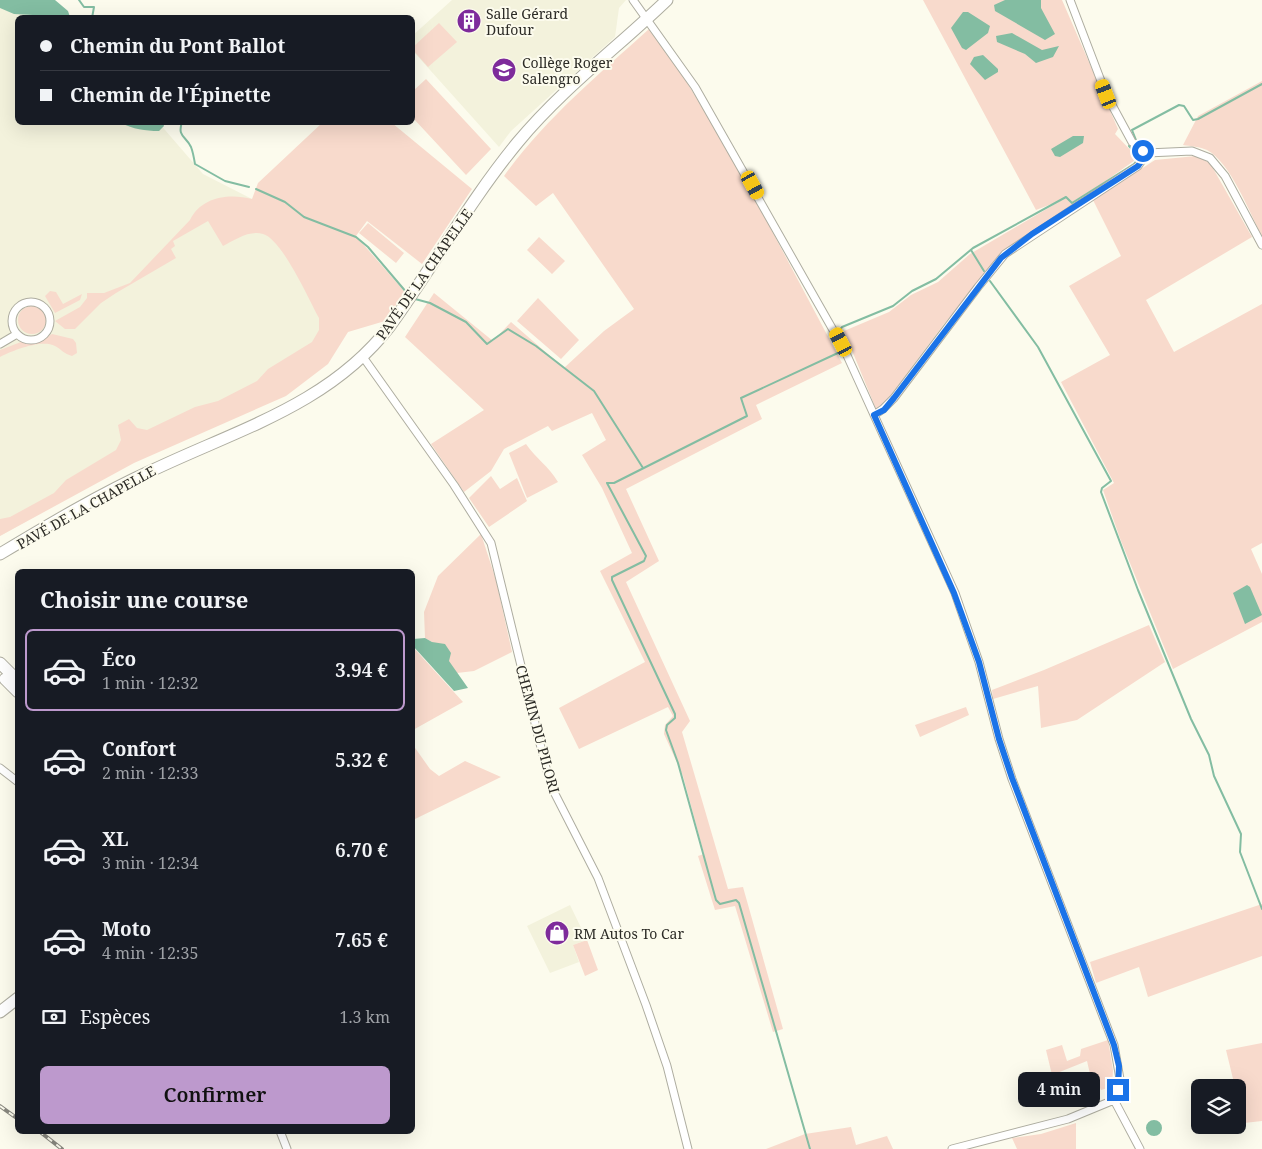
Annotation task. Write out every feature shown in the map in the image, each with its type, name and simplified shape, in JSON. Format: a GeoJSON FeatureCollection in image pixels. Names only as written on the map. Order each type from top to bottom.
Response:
{"type":"FeatureCollection","features":[{"type":"Feature","properties":{"kind":"main road","name":"PAVÉ DE LA CHAPELLE"},"geometry":{"type":"LineString","coordinates":[[0,554],[76,510],[148,472],[306,400],[342,376],[363,357],[397,316],[493,174],[519,141],[560,98],[667,0]]}},
{"type":"Feature","properties":{"kind":"main road"},"geometry":{"type":"LineString","coordinates":[[0,664],[15,679]]}},
{"type":"Feature","properties":{"kind":"main road"},"geometry":{"type":"LineString","coordinates":[[0,674],[15,689]]}},
{"type":"Feature","properties":{"kind":"main road"},"geometry":{"type":"LineString","coordinates":[[0,1012],[15,1000]]}},
{"type":"Feature","properties":{"kind":"street"},"geometry":{"type":"LineString","coordinates":[[633,0],[696,87],[845,351],[944,567],[972,639],[1009,772],[1114,1045],[1120,1079],[1114,1100],[1140,1149]]}},
{"type":"Feature","properties":{"kind":"street"},"geometry":{"type":"LineString","coordinates":[[1070,0],[1116,116],[1132,142],[1147,153],[1188,150],[1201,153],[1210,158],[1225,176],[1262,245]]}},
{"type":"Feature","properties":{"kind":"street"},"geometry":{"type":"LineString","coordinates":[[874,415],[884,410],[894,398],[1001,258],[1032,234],[1138,166],[1147,153]]}},
{"type":"Feature","properties":{"kind":"street"},"geometry":{"type":"LineString","coordinates":[[30,302],[43,306],[50,319],[46,333],[35,340],[28,340],[16,334],[11,321],[15,309],[19,305],[30,302]]}},
{"type":"Feature","properties":{"kind":"street"},"geometry":{"type":"LineString","coordinates":[[0,344],[16,334]]}},
{"type":"Feature","properties":{"kind":"street","name":"CHEMIN DU PILORI"},"geometry":{"type":"LineString","coordinates":[[363,357],[454,485],[491,543],[554,794],[598,878],[653,1023],[667,1066],[688,1149]]}},
{"type":"Feature","properties":{"kind":"street"},"geometry":{"type":"LineString","coordinates":[[0,768],[15,780]]}},
{"type":"Feature","properties":{"kind":"street"},"geometry":{"type":"LineString","coordinates":[[952,1149],[1068,1119],[1114,1100]]}},
{"type":"Feature","properties":{"kind":"street"},"geometry":{"type":"LineString","coordinates":[[281,1134],[287,1149]]}},
{"type":"Feature","properties":{"kind":"shaded area"},"geometry":{"type":"Polygon","coordinates":[[[0,0],[61,15],[15,15],[15,125],[161,125],[203,174],[252,199],[348,332],[128,464],[0,536],[0,0]]]}},
{"type":"Feature","properties":{"kind":"shaded area"},"geometry":{"type":"Polygon","coordinates":[[[0,0],[55,0],[68,11],[69,15],[14,14],[0,8],[0,0]]]}},
{"type":"Feature","properties":{"kind":"shaded area","name":"Collège Roger Salengro"},"geometry":{"type":"Polygon","coordinates":[[[452,0],[626,0],[619,8],[615,37],[511,131],[499,147],[415,53],[415,33],[452,0]]]}},
{"type":"Feature","properties":{"kind":"shaded area"},"geometry":{"type":"Polygon","coordinates":[[[923,0],[1062,0],[1118,129],[1115,134],[1138,158],[1001,255],[944,324],[884,404],[876,409],[844,331],[889,312],[911,295],[938,282],[970,254],[1062,200],[1036,210],[923,0]]]}},
{"type":"Feature","properties":{"kind":"shaded area"},"geometry":{"type":"Polygon","coordinates":[[[1005,0],[1041,0],[1041,8],[1055,34],[1045,40],[995,11],[994,5],[1005,0]]]}},
{"type":"Feature","properties":{"kind":"shaded area"},"geometry":{"type":"Polygon","coordinates":[[[963,12],[968,12],[990,26],[988,33],[966,50],[962,48],[951,28],[963,12]]]}},
{"type":"Feature","properties":{"kind":"shaded area"},"geometry":{"type":"Polygon","coordinates":[[[439,23],[457,42],[428,67],[415,52],[415,45],[439,23]]]}},
{"type":"Feature","properties":{"kind":"shaded area"},"geometry":{"type":"Polygon","coordinates":[[[649,29],[686,81],[737,165],[842,363],[756,405],[762,419],[626,489],[659,561],[626,582],[690,721],[682,732],[728,889],[743,887],[783,1029],[773,1032],[735,906],[715,910],[698,856],[704,854],[683,776],[664,734],[665,725],[673,716],[668,707],[579,749],[559,708],[645,662],[600,571],[632,553],[602,488],[582,455],[606,440],[592,413],[552,431],[548,426],[504,449],[491,471],[464,492],[431,444],[484,410],[405,337],[434,293],[493,341],[511,322],[564,368],[604,331],[634,309],[553,193],[536,206],[504,176],[554,117],[649,29]]]}},
{"type":"Feature","properties":{"kind":"shaded area"},"geometry":{"type":"Polygon","coordinates":[[[1012,33],[1042,50],[1059,46],[1053,57],[1036,63],[1025,54],[997,42],[996,36],[1012,33]]]}},
{"type":"Feature","properties":{"kind":"shaded area"},"geometry":{"type":"Polygon","coordinates":[[[983,55],[998,69],[998,72],[985,80],[970,64],[974,57],[983,55]]]}},
{"type":"Feature","properties":{"kind":"shaded area"},"geometry":{"type":"Polygon","coordinates":[[[426,79],[491,149],[466,175],[415,120],[415,89],[426,79]]]}},
{"type":"Feature","properties":{"kind":"shaded area"},"geometry":{"type":"Polygon","coordinates":[[[1262,81],[1262,236],[1239,189],[1216,156],[1198,147],[1183,145],[1198,116],[1262,81]]]}},
{"type":"Feature","properties":{"kind":"shaded area"},"geometry":{"type":"Polygon","coordinates":[[[127,125],[164,126],[159,131],[127,125]]]}},
{"type":"Feature","properties":{"kind":"shaded area"},"geometry":{"type":"Polygon","coordinates":[[[320,125],[394,125],[472,189],[422,264],[367,221],[356,236],[405,292],[385,321],[348,332],[328,364],[286,396],[134,463],[0,536],[0,519],[10,517],[54,493],[66,480],[116,450],[121,440],[118,425],[129,419],[137,428],[147,430],[195,407],[218,401],[257,381],[268,369],[312,342],[319,330],[319,318],[294,271],[278,247],[270,238],[258,233],[242,236],[223,246],[208,221],[173,241],[175,246],[171,249],[176,258],[101,303],[75,329],[65,329],[55,321],[80,307],[87,298],[87,293],[104,293],[130,283],[201,206],[225,197],[252,199],[258,183],[320,125]]]}},
{"type":"Feature","properties":{"kind":"shaded area"},"geometry":{"type":"Polygon","coordinates":[[[1073,136],[1084,136],[1083,143],[1060,157],[1055,156],[1051,149],[1073,136]]]}},
{"type":"Feature","properties":{"kind":"shaded area"},"geometry":{"type":"Polygon","coordinates":[[[1196,156],[1210,163],[1252,237],[1146,300],[1174,352],[1262,304],[1262,543],[1251,549],[1262,574],[1262,622],[1173,669],[1121,541],[1103,490],[1114,483],[1061,382],[1110,355],[1069,286],[1121,256],[1093,200],[1155,160],[1196,156]]]}},
{"type":"Feature","properties":{"kind":"shaded area"},"geometry":{"type":"Polygon","coordinates":[[[368,223],[404,253],[396,263],[359,233],[368,223]]]}},
{"type":"Feature","properties":{"kind":"shaded area"},"geometry":{"type":"Polygon","coordinates":[[[539,237],[565,261],[552,274],[527,250],[539,237]]]}},
{"type":"Feature","properties":{"kind":"shaded area"},"geometry":{"type":"Polygon","coordinates":[[[50,291],[56,292],[63,304],[82,294],[80,300],[55,313],[45,296],[50,291]]]}},
{"type":"Feature","properties":{"kind":"shaded area"},"geometry":{"type":"Polygon","coordinates":[[[538,298],[579,340],[561,359],[517,321],[538,298]]]}},
{"type":"Feature","properties":{"kind":"shaded area"},"geometry":{"type":"Polygon","coordinates":[[[32,306],[42,310],[46,320],[42,330],[32,334],[22,330],[18,320],[22,310],[32,306]]]}},
{"type":"Feature","properties":{"kind":"shaded area"},"geometry":{"type":"Polygon","coordinates":[[[52,334],[73,339],[76,343],[77,353],[72,356],[55,346],[42,344],[27,347],[0,357],[0,350],[21,342],[37,343],[52,334]]]}},
{"type":"Feature","properties":{"kind":"shaded area"},"geometry":{"type":"Polygon","coordinates":[[[526,444],[558,482],[527,498],[509,453],[526,444]]]}},
{"type":"Feature","properties":{"kind":"shaded area"},"geometry":{"type":"Polygon","coordinates":[[[491,476],[500,489],[517,478],[527,501],[489,527],[469,498],[491,476]]]}},
{"type":"Feature","properties":{"kind":"shaded area"},"geometry":{"type":"Polygon","coordinates":[[[481,534],[496,580],[512,652],[474,671],[457,673],[432,642],[425,638],[424,612],[438,576],[481,534]]]}},
{"type":"Feature","properties":{"kind":"shaded area"},"geometry":{"type":"Polygon","coordinates":[[[1247,585],[1250,587],[1262,615],[1245,624],[1233,593],[1247,585]]]}},
{"type":"Feature","properties":{"kind":"shaded area"},"geometry":{"type":"Polygon","coordinates":[[[1149,625],[1165,662],[1077,720],[1041,728],[1038,686],[993,699],[992,690],[1149,625]]]}},
{"type":"Feature","properties":{"kind":"shaded area"},"geometry":{"type":"Polygon","coordinates":[[[425,638],[432,642],[445,644],[451,653],[449,661],[468,688],[454,691],[415,648],[415,639],[425,638]]]}},
{"type":"Feature","properties":{"kind":"shaded area"},"geometry":{"type":"Polygon","coordinates":[[[415,649],[463,702],[415,729],[415,649]]]}},
{"type":"Feature","properties":{"kind":"shaded area"},"geometry":{"type":"Polygon","coordinates":[[[966,707],[969,715],[920,737],[915,725],[966,707]]]}},
{"type":"Feature","properties":{"kind":"shaded area"},"geometry":{"type":"Polygon","coordinates":[[[415,748],[430,769],[439,776],[465,761],[501,777],[415,819],[415,748]]]}},
{"type":"Feature","properties":{"kind":"shaded area"},"geometry":{"type":"Polygon","coordinates":[[[1262,904],[1262,956],[1148,997],[1139,967],[1096,983],[1090,962],[1262,904]]]}},
{"type":"Feature","properties":{"kind":"shaded area","name":"RM Autos To Car"},"geometry":{"type":"Polygon","coordinates":[[[570,905],[587,940],[573,945],[579,962],[550,973],[527,926],[570,905]]]}},
{"type":"Feature","properties":{"kind":"shaded area"},"geometry":{"type":"Polygon","coordinates":[[[587,940],[598,970],[585,976],[573,945],[587,940]]]}},
{"type":"Feature","properties":{"kind":"shaded area"},"geometry":{"type":"Polygon","coordinates":[[[1108,1040],[1113,1070],[1112,1087],[1101,1090],[1100,1088],[1085,1087],[1082,1077],[1090,1074],[1087,1061],[1052,1075],[1046,1050],[1062,1045],[1067,1061],[1080,1056],[1081,1049],[1108,1040]]]}},
{"type":"Feature","properties":{"kind":"shaded area"},"geometry":{"type":"Polygon","coordinates":[[[1262,1043],[1262,1121],[1246,1123],[1246,1079],[1233,1079],[1226,1050],[1262,1043]]]}},
{"type":"Feature","properties":{"kind":"shaded area"},"geometry":{"type":"Polygon","coordinates":[[[1151,1120],[1157,1120],[1162,1125],[1160,1134],[1151,1136],[1146,1131],[1146,1125],[1151,1120]]]}},
{"type":"Feature","properties":{"kind":"shaded area"},"geometry":{"type":"Polygon","coordinates":[[[1076,1123],[1076,1149],[1017,1149],[1012,1138],[1041,1134],[1076,1123]]]}},
{"type":"Feature","properties":{"kind":"shaded area"},"geometry":{"type":"Polygon","coordinates":[[[851,1127],[856,1145],[887,1136],[893,1149],[766,1149],[805,1134],[851,1127]]]}},
{"type":"Feature","properties":{"kind":"waterway"},"geometry":{"type":"LineString","coordinates":[[79,0],[84,7],[94,7],[93,15]]}},
{"type":"Feature","properties":{"kind":"waterway"},"geometry":{"type":"LineString","coordinates":[[1136,140],[1132,130],[1179,105],[1184,106],[1193,120],[1198,119],[1262,84]]}},
{"type":"Feature","properties":{"kind":"waterway"},"geometry":{"type":"LineString","coordinates":[[181,125],[181,134],[191,147],[195,164],[225,181],[249,187]]}},
{"type":"Feature","properties":{"kind":"waterway"},"geometry":{"type":"LineString","coordinates":[[847,348],[840,330],[842,327],[893,306],[912,291],[936,279],[973,248],[1066,197],[1072,203],[1134,164],[1138,159],[1129,146],[1131,145]]}},
{"type":"Feature","properties":{"kind":"waterway"},"geometry":{"type":"LineString","coordinates":[[256,189],[285,202],[304,217],[356,237],[368,247],[407,293]]}},
{"type":"Feature","properties":{"kind":"waterway"},"geometry":{"type":"LineString","coordinates":[[971,250],[984,271]]}},
{"type":"Feature","properties":{"kind":"waterway"},"geometry":{"type":"LineString","coordinates":[[990,281],[1038,347],[1111,481],[1102,488],[1101,492],[1138,590],[1191,719],[1209,755],[1214,776],[1241,834],[1240,852],[1262,909]]}},
{"type":"Feature","properties":{"kind":"waterway"},"geometry":{"type":"LineString","coordinates":[[415,299],[430,303],[466,322],[487,344],[508,329],[536,346],[594,391],[643,468]]}},
{"type":"Feature","properties":{"kind":"waterway"},"geometry":{"type":"LineString","coordinates":[[810,1149],[739,903],[736,900],[720,904],[716,900],[678,763],[666,730],[667,725],[675,718],[675,714],[612,580],[612,577],[644,561],[646,556],[607,483],[614,483],[747,416],[741,398],[840,352]]}},
{"type":"Feature","properties":{"kind":"railway"},"geometry":{"type":"LineString","coordinates":[[0,1106],[15,1117]]}},
{"type":"Feature","properties":{"kind":"railway"},"geometry":{"type":"LineString","coordinates":[[43,1134],[62,1149]]}},
{"type":"Feature","properties":{"kind":"place","name":"Salle Gérard Dufour"},"geometry":{"type":"Point","coordinates":[469,21]}},
{"type":"Feature","properties":{"kind":"place","name":"Collège Roger Salengro"},"geometry":{"type":"Point","coordinates":[504,70]}},
{"type":"Feature","properties":{"kind":"place","name":"RM Autos To Car"},"geometry":{"type":"Point","coordinates":[557,933]}},
{"type":"Feature","properties":{"kind":"route"},"geometry":{"type":"LineString","coordinates":[[1118,1090],[1120,1079],[1119,1066],[1114,1045],[1012,778],[999,739],[984,677],[969,632],[941,561],[874,415],[887,407],[1001,258],[1014,246],[1138,166],[1147,153],[1143,151]]}}]}
